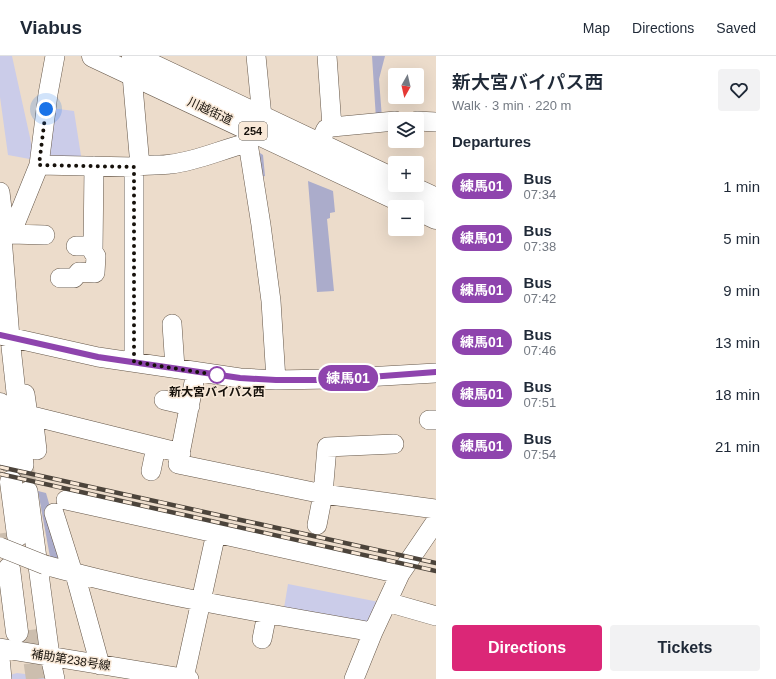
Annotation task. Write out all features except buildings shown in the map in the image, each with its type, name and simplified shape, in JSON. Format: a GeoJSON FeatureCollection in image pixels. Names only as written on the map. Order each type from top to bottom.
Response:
{"type":"FeatureCollection","features":[{"type":"Feature","properties":{"kind":"highway","name":"川越街道"},"geometry":{"type":"LineString","coordinates":[[92,56],[133,65],[255,131],[399,200]]}},
{"type":"Feature","properties":{"kind":"highway","name":"川越街道"},"geometry":{"type":"LineString","coordinates":[[255,131],[319,144],[388,177]]}},
{"type":"Feature","properties":{"kind":"highway"},"geometry":{"type":"LineString","coordinates":[[421,192],[436,199]]}},
{"type":"Feature","properties":{"kind":"highway"},"geometry":{"type":"LineString","coordinates":[[424,212],[436,218]]}},
{"type":"Feature","properties":{"kind":"highway"},"geometry":{"type":"LineString","coordinates":[[0,404],[18,474],[7,538]]}},
{"type":"Feature","properties":{"kind":"highway"},"geometry":{"type":"LineString","coordinates":[[0,506],[7,538]]}},
{"type":"Feature","properties":{"kind":"highway"},"geometry":{"type":"LineString","coordinates":[[16,570],[24,631]]}},
{"type":"Feature","properties":{"kind":"street"},"geometry":{"type":"LineString","coordinates":[[8,234],[39,165],[48,94],[55,56]]}},
{"type":"Feature","properties":{"kind":"street"},"geometry":{"type":"LineString","coordinates":[[256,56],[255,131],[261,225],[271,301],[276,380]]}},
{"type":"Feature","properties":{"kind":"street"},"geometry":{"type":"LineString","coordinates":[[327,56],[332,127]]}},
{"type":"Feature","properties":{"kind":"street"},"geometry":{"type":"LineString","coordinates":[[133,65],[137,166],[134,362]]}},
{"type":"Feature","properties":{"kind":"street"},"geometry":{"type":"LineString","coordinates":[[424,121],[436,122]]}},
{"type":"Feature","properties":{"kind":"street"},"geometry":{"type":"LineString","coordinates":[[319,144],[326,129],[332,127],[388,122]]}},
{"type":"Feature","properties":{"kind":"street"},"geometry":{"type":"LineString","coordinates":[[39,165],[137,166],[171,164],[214,154],[236,146],[255,131]]}},
{"type":"Feature","properties":{"kind":"street"},"geometry":{"type":"LineString","coordinates":[[60,278],[74,278],[79,272],[95,273],[96,256],[84,246],[94,166]]}},
{"type":"Feature","properties":{"kind":"street"},"geometry":{"type":"LineString","coordinates":[[0,192],[8,234]]}},
{"type":"Feature","properties":{"kind":"street"},"geometry":{"type":"LineString","coordinates":[[45,235],[8,234],[2,237],[18,474],[55,679]]}},
{"type":"Feature","properties":{"kind":"street"},"geometry":{"type":"LineString","coordinates":[[172,324],[175,368]]}},
{"type":"Feature","properties":{"kind":"street"},"geometry":{"type":"LineString","coordinates":[[9,337],[98,357],[240,378],[330,380],[436,372]]}},
{"type":"Feature","properties":{"kind":"street"},"geometry":{"type":"LineString","coordinates":[[9,337],[28,415],[180,453]]}},
{"type":"Feature","properties":{"kind":"street"},"geometry":{"type":"LineString","coordinates":[[196,372],[178,464],[323,494],[436,509]]}},
{"type":"Feature","properties":{"kind":"street"},"geometry":{"type":"LineString","coordinates":[[164,400],[190,406]]}},
{"type":"Feature","properties":{"kind":"street"},"geometry":{"type":"LineString","coordinates":[[33,416],[37,450]]}},
{"type":"Feature","properties":{"kind":"street"},"geometry":{"type":"LineString","coordinates":[[317,525],[323,494],[327,447],[394,444]]}},
{"type":"Feature","properties":{"kind":"street"},"geometry":{"type":"LineString","coordinates":[[151,471],[156,447]]}},
{"type":"Feature","properties":{"kind":"street"},"geometry":{"type":"LineString","coordinates":[[100,665],[74,573],[60,506],[216,533],[400,574]]}},
{"type":"Feature","properties":{"kind":"street"},"geometry":{"type":"LineString","coordinates":[[354,679],[373,632],[400,574],[428,547],[436,521]]}},
{"type":"Feature","properties":{"kind":"street"},"geometry":{"type":"LineString","coordinates":[[186,679],[216,533]]}},
{"type":"Feature","properties":{"kind":"street"},"geometry":{"type":"LineString","coordinates":[[7,538],[45,565],[74,573],[201,602],[373,632]]}},
{"type":"Feature","properties":{"kind":"street"},"geometry":{"type":"LineString","coordinates":[[387,602],[436,616]]}},
{"type":"Feature","properties":{"kind":"street"},"geometry":{"type":"LineString","coordinates":[[262,639],[267,614]]}},
{"type":"Feature","properties":{"kind":"street","name":"補助第238号線"},"geometry":{"type":"LineString","coordinates":[[0,648],[186,679]]}},
{"type":"Feature","properties":{"kind":"street"},"geometry":{"type":"LineString","coordinates":[[0,658],[2,679]]}},
{"type":"Feature","properties":{"kind":"shaded area"},"geometry":{"type":"Polygon","coordinates":[[[0,56],[12,56],[35,160],[8,155],[0,97],[0,56]]]}},
{"type":"Feature","properties":{"kind":"shaded area"},"geometry":{"type":"Polygon","coordinates":[[[372,56],[385,56],[379,79],[382,118],[376,119],[372,56]]]}},
{"type":"Feature","properties":{"kind":"shaded area"},"geometry":{"type":"Polygon","coordinates":[[[51,108],[74,111],[82,162],[43,162],[51,108]]]}},
{"type":"Feature","properties":{"kind":"shaded area"},"geometry":{"type":"Polygon","coordinates":[[[260,153],[263,155],[265,176],[261,177],[255,156],[260,153]]]}},
{"type":"Feature","properties":{"kind":"shaded area"},"geometry":{"type":"Polygon","coordinates":[[[308,181],[333,191],[335,212],[330,213],[330,218],[327,219],[334,291],[317,292],[308,181]]]}},
{"type":"Feature","properties":{"kind":"shaded area"},"geometry":{"type":"Polygon","coordinates":[[[38,491],[46,493],[66,562],[50,557],[38,491]]]}},
{"type":"Feature","properties":{"kind":"shaded area"},"geometry":{"type":"Polygon","coordinates":[[[288,584],[384,603],[375,623],[283,614],[288,584]]]}},
{"type":"Feature","properties":{"kind":"shaded area"},"geometry":{"type":"Polygon","coordinates":[[[17,673],[40,676],[45,679],[10,679],[10,675],[17,673]]]}},
{"type":"Feature","properties":{"kind":"tunnel"},"geometry":{"type":"LineString","coordinates":[[24,465],[28,491]]}},
{"type":"Feature","properties":{"kind":"tunnel"},"geometry":{"type":"LineString","coordinates":[[3,533],[8,568]]}},
{"type":"Feature","properties":{"kind":"tunnel"},"geometry":{"type":"LineString","coordinates":[[30,630],[37,679]]}},
{"type":"Feature","properties":{"kind":"railway"},"geometry":{"type":"LineString","coordinates":[[0,467],[436,563]]}},
{"type":"Feature","properties":{"kind":"railway"},"geometry":{"type":"LineString","coordinates":[[0,474],[436,571]]}},
{"type":"Feature","properties":{"kind":"bus line","name":"練馬01"},"geometry":{"type":"LineString","coordinates":[[0,335],[98,357],[240,378],[330,380],[436,372]]}},
{"type":"Feature","properties":{"kind":"place","name":"新大宮バイパス西"},"geometry":{"type":"Point","coordinates":[217,375]}},
{"type":"Feature","properties":{"kind":"route"},"geometry":{"type":"LineString","coordinates":[[46,109],[39,165],[134,167],[134,362],[217,375]]}}]}
